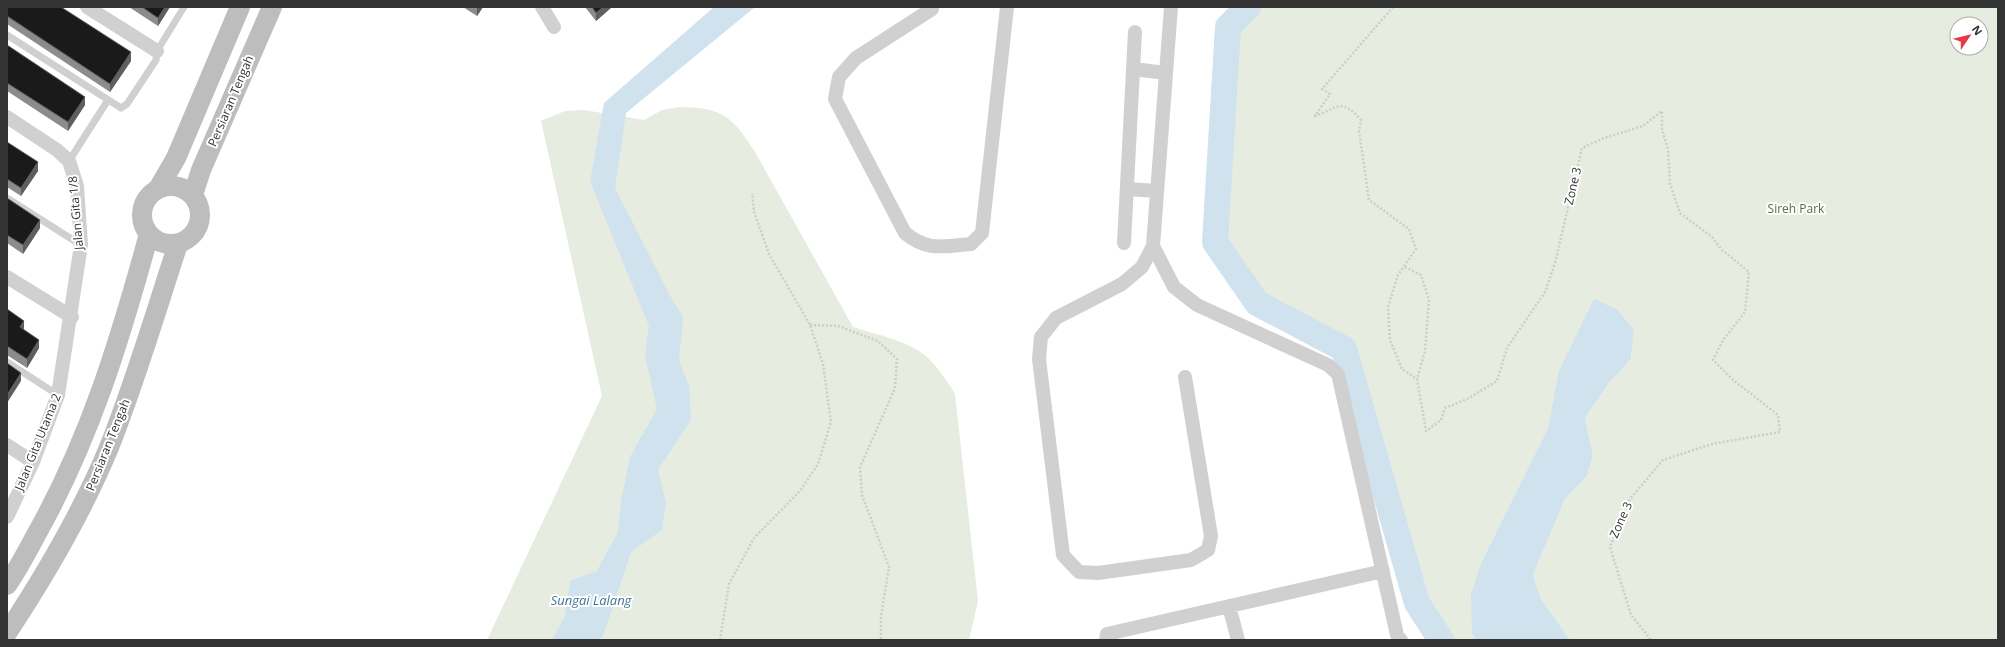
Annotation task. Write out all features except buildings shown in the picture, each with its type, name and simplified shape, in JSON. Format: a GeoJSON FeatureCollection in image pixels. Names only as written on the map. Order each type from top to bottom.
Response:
{"type":"FeatureCollection","features":[{"type":"Feature","properties":{"kind":"street"},"geometry":{"type":"LineString","coordinates":[[88,7],[157,52]]}},
{"type":"Feature","properties":{"kind":"street"},"geometry":{"type":"LineString","coordinates":[[158,189],[176,158],[240,7]]}},
{"type":"Feature","properties":{"kind":"street","name":"Persiaran Tengah"},"geometry":{"type":"LineString","coordinates":[[193,195],[201,170],[272,7]]}},
{"type":"Feature","properties":{"kind":"street"},"geometry":{"type":"LineString","coordinates":[[542,7],[554,27]]}},
{"type":"Feature","properties":{"kind":"street"},"geometry":{"type":"LineString","coordinates":[[932,9],[856,58],[839,77],[835,99],[905,233],[915,241],[928,246],[971,244],[982,233],[1007,7]]}},
{"type":"Feature","properties":{"kind":"street"},"geometry":{"type":"LineString","coordinates":[[1171,7],[1152,246],[1142,267],[1122,284],[1056,318],[1041,337],[1039,359],[1063,555],[1079,572],[1098,573],[1191,560],[1208,550],[1211,536],[1185,377]]}},
{"type":"Feature","properties":{"kind":"street"},"geometry":{"type":"LineString","coordinates":[[1124,243],[1135,32]]}},
{"type":"Feature","properties":{"kind":"street"},"geometry":{"type":"LineString","coordinates":[[1133,69],[1166,73]]}},
{"type":"Feature","properties":{"kind":"street","name":"Jalan Gita 1/8"},"geometry":{"type":"LineString","coordinates":[[7,118],[58,150],[69,161],[77,186],[81,245],[72,317]]}},
{"type":"Feature","properties":{"kind":"street"},"geometry":{"type":"LineString","coordinates":[[165,186],[180,187],[193,195],[200,209],[200,224],[192,237],[178,244],[162,243],[149,234],[142,222],[143,206],[151,193],[158,189],[165,186]]}},
{"type":"Feature","properties":{"kind":"street"},"geometry":{"type":"LineString","coordinates":[[1127,189],[1157,191]]}},
{"type":"Feature","properties":{"kind":"street"},"geometry":{"type":"LineString","coordinates":[[7,585],[40,528],[66,478],[98,399],[121,336],[149,234]]}},
{"type":"Feature","properties":{"kind":"street","name":"Persiaran Tengah"},"geometry":{"type":"LineString","coordinates":[[7,633],[36,589],[96,477],[129,394],[178,244]]}},
{"type":"Feature","properties":{"kind":"street"},"geometry":{"type":"LineString","coordinates":[[1152,246],[1174,287],[1197,305],[1328,365],[1338,374],[1397,634],[1401,640]]}},
{"type":"Feature","properties":{"kind":"street"},"geometry":{"type":"LineString","coordinates":[[7,277],[72,317]]}},
{"type":"Feature","properties":{"kind":"street","name":"Jalan Gita Utama 2"},"geometry":{"type":"LineString","coordinates":[[7,517],[33,462],[58,394],[72,317]]}},
{"type":"Feature","properties":{"kind":"street"},"geometry":{"type":"LineString","coordinates":[[7,445],[33,462]]}},
{"type":"Feature","properties":{"kind":"street"},"geometry":{"type":"LineString","coordinates":[[1106,640],[1107,634],[1383,571]]}},
{"type":"Feature","properties":{"kind":"street"},"geometry":{"type":"LineString","coordinates":[[1229,606],[1238,640]]}},
{"type":"Feature","properties":{"kind":"lane"},"geometry":{"type":"LineString","coordinates":[[7,35],[121,108],[127,104],[156,60],[157,52],[184,7]]}},
{"type":"Feature","properties":{"kind":"lane"},"geometry":{"type":"LineString","coordinates":[[69,161],[108,100]]}},
{"type":"Feature","properties":{"kind":"lane"},"geometry":{"type":"LineString","coordinates":[[7,198],[81,245]]}},
{"type":"Feature","properties":{"kind":"lane"},"geometry":{"type":"LineString","coordinates":[[7,362],[58,394]]}},
{"type":"Feature","properties":{"kind":"path"},"geometry":{"type":"LineString","coordinates":[[1393,7],[1322,89],[1330,94],[1315,116],[1342,106],[1351,108],[1361,120],[1359,131],[1369,200],[1409,229],[1416,249],[1405,267],[1398,275],[1388,307],[1390,340],[1402,369],[1417,379],[1425,352],[1430,300],[1421,275],[1405,267]]}},
{"type":"Feature","properties":{"kind":"path","name":"Zone 3"},"geometry":{"type":"LineString","coordinates":[[1417,379],[1426,431],[1441,420],[1445,408],[1467,399],[1497,381],[1507,348],[1545,292],[1555,263],[1582,148],[1604,138],[1643,126],[1662,111],[1662,130],[1668,149],[1670,184],[1680,213],[1712,237],[1722,250],[1749,272],[1745,312],[1723,340],[1713,360],[1732,379],[1778,415],[1780,432],[1712,444],[1663,460],[1630,500],[1610,547],[1631,616],[1652,640]]}},
{"type":"Feature","properties":{"kind":"path"},"geometry":{"type":"LineString","coordinates":[[720,640],[729,584],[754,538],[800,491],[818,464],[831,422],[823,364],[810,325],[769,254],[754,212],[752,193]]}},
{"type":"Feature","properties":{"kind":"path"},"geometry":{"type":"LineString","coordinates":[[810,325],[838,326],[878,341],[896,359],[895,388],[860,467],[862,495],[889,567],[881,616],[880,640]]}},
{"type":"Feature","properties":{"kind":"green space","name":"Sireh Park"},"geometry":{"type":"Polygon","coordinates":[[[1248,7],[1998,7],[1998,640],[1570,640],[1541,599],[1533,575],[1565,499],[1587,476],[1593,455],[1585,418],[1608,384],[1631,359],[1634,330],[1618,310],[1558,373],[1548,428],[1482,561],[1472,634],[1475,640],[1441,640],[1417,603],[1344,349],[1257,303],[1215,242],[1228,27],[1248,7]]]}},
{"type":"Feature","properties":{"kind":"green space"},"geometry":{"type":"Polygon","coordinates":[[[680,107],[717,112],[726,117],[740,130],[755,152],[853,327],[896,340],[919,351],[935,365],[955,394],[978,601],[969,640],[487,640],[602,396],[541,121],[565,111],[584,110],[644,120],[662,110],[680,107]]]}},
{"type":"Feature","properties":{"kind":"water","name":"Sungai Lalang"},"geometry":{"type":"Polygon","coordinates":[[[714,7],[755,7],[626,113],[615,188],[669,294],[683,317],[679,361],[689,386],[691,420],[658,470],[666,502],[662,530],[631,552],[603,636],[598,640],[552,640],[565,616],[570,581],[597,571],[618,532],[621,501],[630,457],[657,409],[645,355],[649,326],[590,181],[604,103],[714,7]]]}},
{"type":"Feature","properties":{"kind":"water"},"geometry":{"type":"Polygon","coordinates":[[[1594,299],[1618,310],[1634,330],[1631,359],[1608,384],[1585,418],[1593,455],[1587,476],[1565,499],[1533,575],[1541,599],[1570,640],[1475,640],[1472,634],[1471,594],[1482,561],[1548,428],[1558,373],[1594,299]]]}},
{"type":"Feature","properties":{"kind":"waterway"},"geometry":{"type":"LineString","coordinates":[[1248,7],[1228,27],[1215,242],[1257,303],[1344,349],[1417,603],[1441,640]]}}]}
